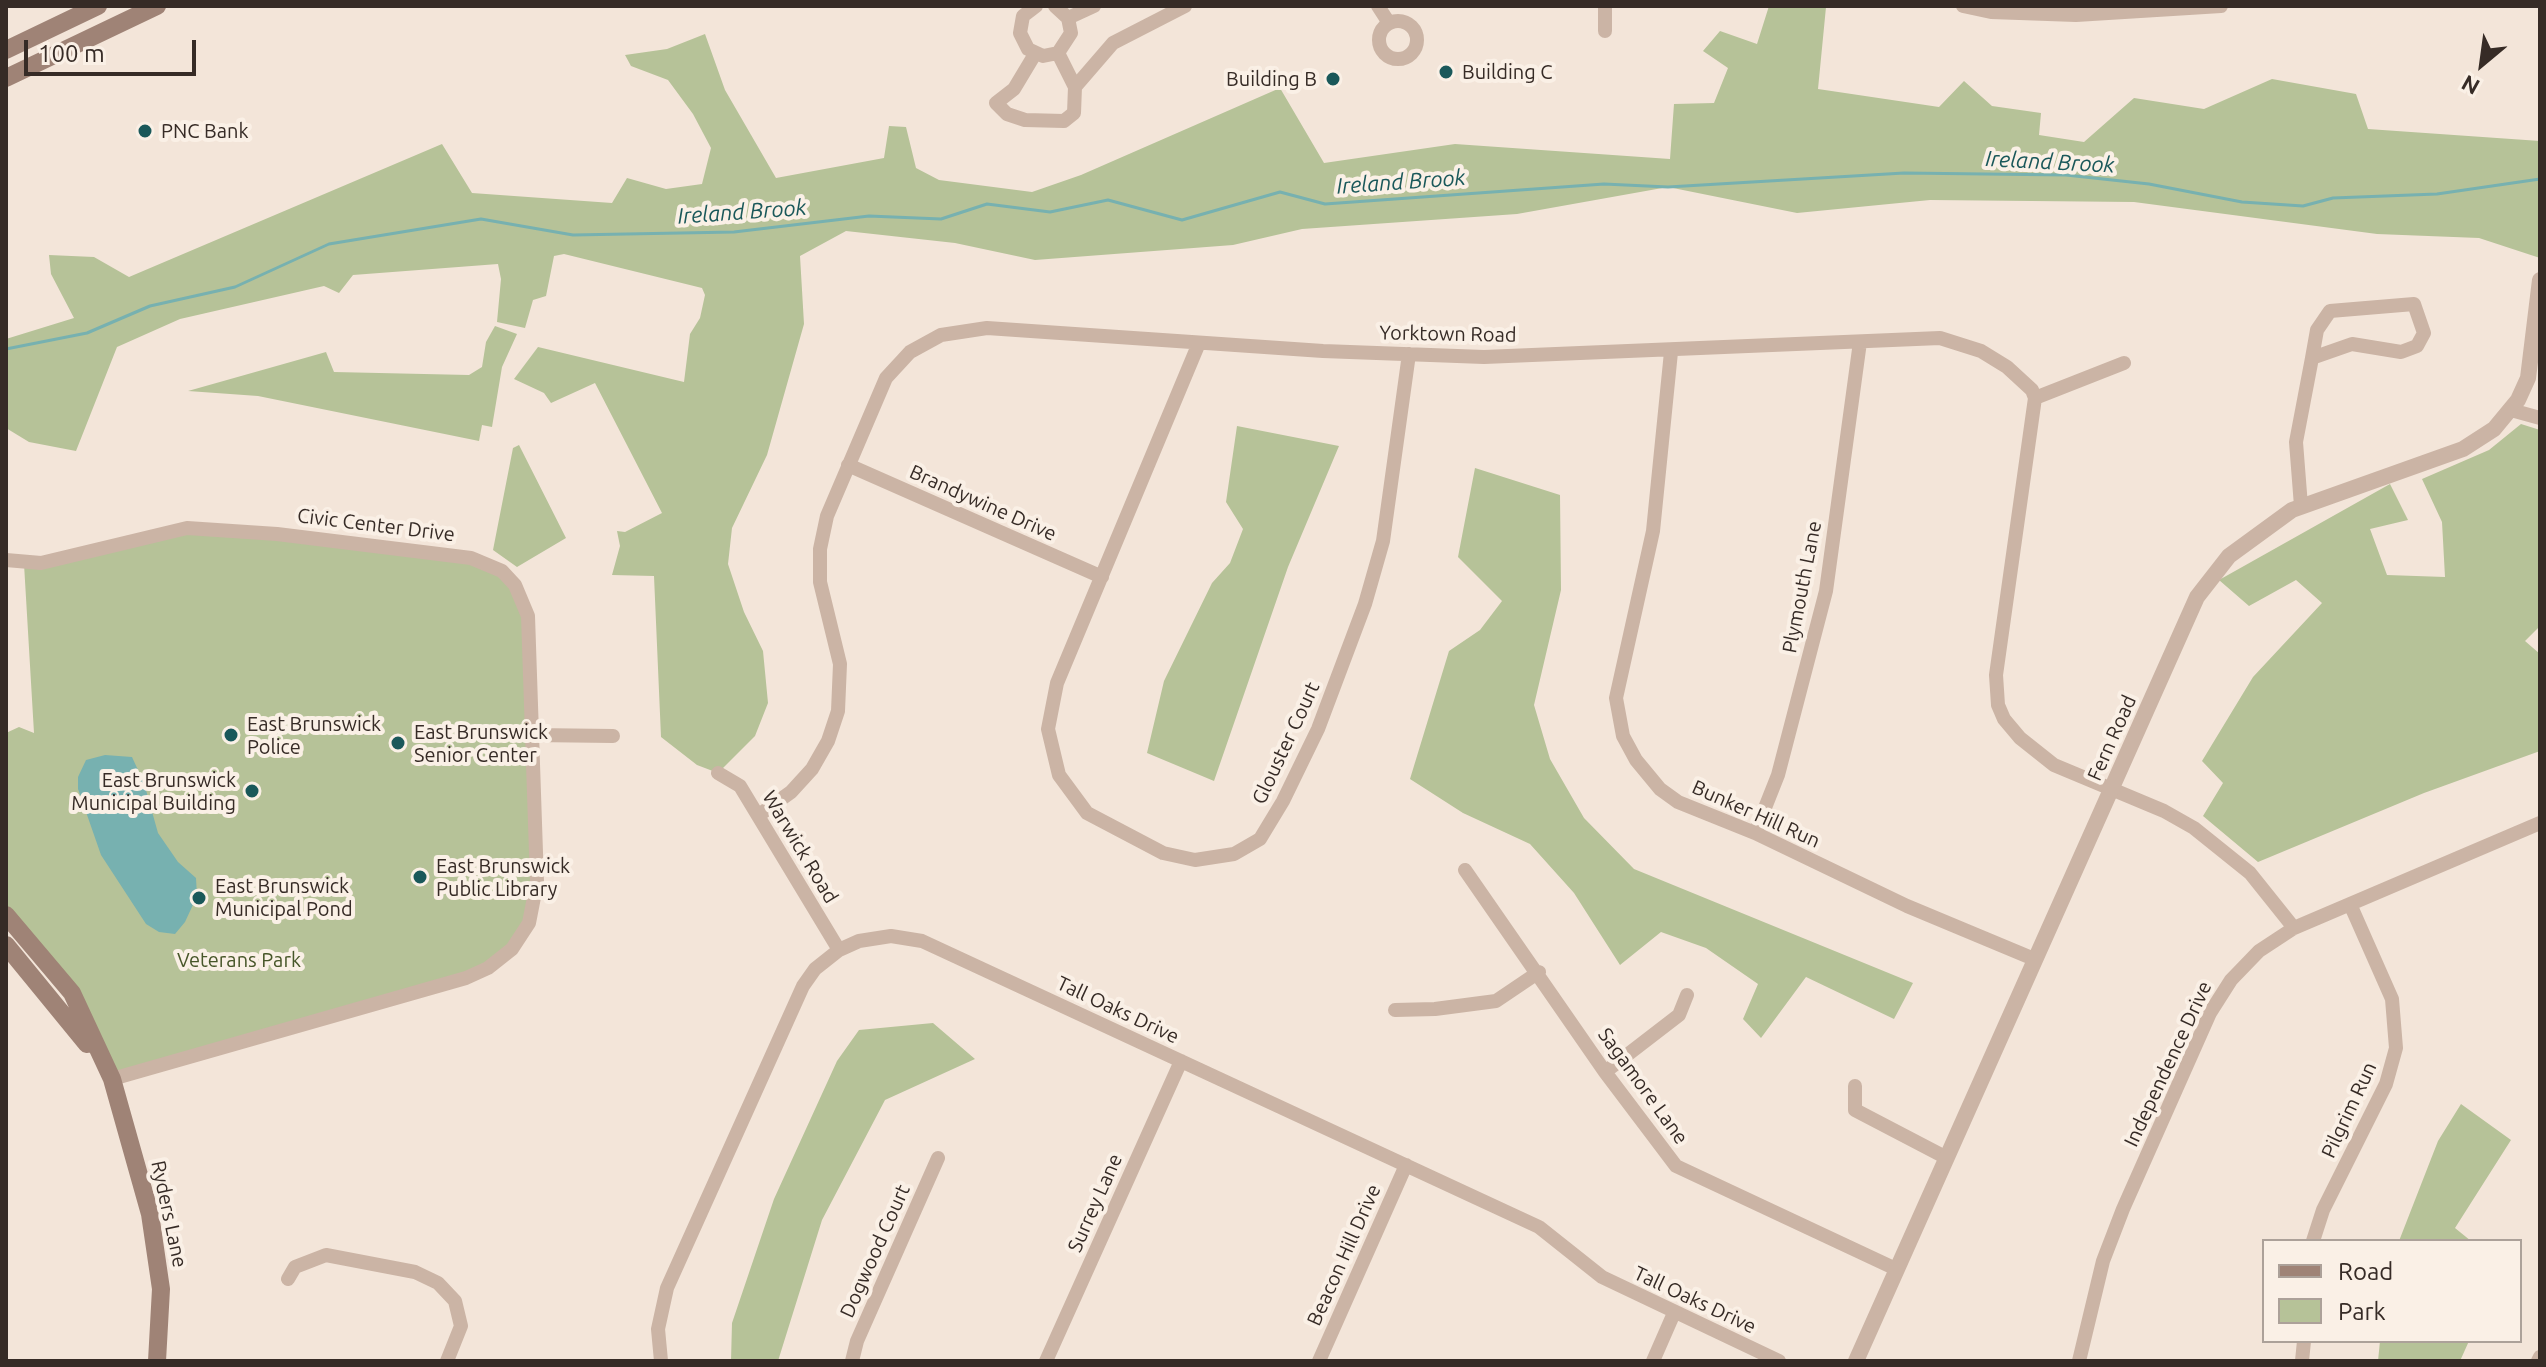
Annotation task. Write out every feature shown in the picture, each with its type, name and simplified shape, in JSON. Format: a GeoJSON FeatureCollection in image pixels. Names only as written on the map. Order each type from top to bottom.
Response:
{"type":"FeatureCollection","features":[{"type":"Feature","properties":{"kind":"main road"},"geometry":{"type":"LineString","coordinates":[[6,50],[98,6]]}},
{"type":"Feature","properties":{"kind":"main road"},"geometry":{"type":"LineString","coordinates":[[6,78],[145,9]]}},
{"type":"Feature","properties":{"kind":"main road","name":"Ryders Lane"},"geometry":{"type":"LineString","coordinates":[[6,915],[72,993],[112,1079],[150,1214],[161,1289],[157,1361]]}},
{"type":"Feature","properties":{"kind":"main road","name":"Ryders Lane"},"geometry":{"type":"LineString","coordinates":[[6,945],[62,1008],[112,1079]]}},
{"type":"Feature","properties":{"kind":"street"},"geometry":{"type":"LineString","coordinates":[[1036,6],[1023,16],[1020,25],[1022,42],[1035,54],[1058,53]]}},
{"type":"Feature","properties":{"kind":"street"},"geometry":{"type":"LineString","coordinates":[[1055,6],[1068,18],[1071,33],[1058,53]]}},
{"type":"Feature","properties":{"kind":"street"},"geometry":{"type":"LineString","coordinates":[[1068,18],[1094,6]]}},
{"type":"Feature","properties":{"kind":"street"},"geometry":{"type":"LineString","coordinates":[[1075,87],[1113,43],[1185,6]]}},
{"type":"Feature","properties":{"kind":"street"},"geometry":{"type":"LineString","coordinates":[[1378,6],[1389,23]]}},
{"type":"Feature","properties":{"kind":"street"},"geometry":{"type":"LineString","coordinates":[[1605,6],[1605,31]]}},
{"type":"Feature","properties":{"kind":"street"},"geometry":{"type":"LineString","coordinates":[[1963,6],[1991,12],[2076,15],[2221,6]]}},
{"type":"Feature","properties":{"kind":"street"},"geometry":{"type":"LineString","coordinates":[[1035,54],[1014,89],[996,103],[1007,114],[1025,120],[1069,119],[1074,113],[1075,87],[1058,53]]}},
{"type":"Feature","properties":{"kind":"street","name":"Fern Road"},"geometry":{"type":"LineString","coordinates":[[1856,1361],[2197,597],[2248,539],[2301,506],[2463,449],[2485,436],[2511,410],[2531,366],[2540,280]]}},
{"type":"Feature","properties":{"kind":"street"},"geometry":{"type":"LineString","coordinates":[[2301,506],[2296,442],[2317,330],[2330,311],[2414,304],[2422,318],[2424,333],[2417,346],[2401,352],[2352,344],[2312,358]]}},
{"type":"Feature","properties":{"kind":"street","name":"Yorktown Road"},"geometry":{"type":"LineString","coordinates":[[759,815],[791,792],[812,769],[828,741],[838,711],[840,664],[822,598],[819,565],[827,516],[886,378],[910,352],[941,335],[987,328],[1199,343],[1484,357],[1671,352],[1940,338],[1981,351],[2007,367],[2032,390],[2035,398]]}},
{"type":"Feature","properties":{"kind":"street","name":"Plymouth Lane"},"geometry":{"type":"LineString","coordinates":[[1755,833],[1778,775],[1826,591],[1860,342]]}},
{"type":"Feature","properties":{"kind":"street","name":"Glouster Court"},"geometry":{"type":"LineString","coordinates":[[1199,343],[1050,706],[1049,741],[1059,775],[1071,796],[1096,820],[1163,853],[1205,860],[1243,850],[1260,839],[1283,801],[1335,686],[1365,604],[1383,541],[1409,354]]}},
{"type":"Feature","properties":{"kind":"street","name":"Bunker Hill Run"},"geometry":{"type":"LineString","coordinates":[[1671,352],[1653,531],[1616,698],[1617,714],[1636,760],[1660,789],[1700,813],[1755,833],[1907,906],[2034,959]]}},
{"type":"Feature","properties":{"kind":"street"},"geometry":{"type":"LineString","coordinates":[[2124,363],[2035,398],[1996,675],[1998,705],[2004,719],[2036,753],[2164,811],[2223,849],[2258,882],[2294,928]]}},
{"type":"Feature","properties":{"kind":"street"},"geometry":{"type":"LineString","coordinates":[[2511,410],[2540,418]]}},
{"type":"Feature","properties":{"kind":"street","name":"Brandywine Drive"},"geometry":{"type":"LineString","coordinates":[[848,465],[1102,577]]}},
{"type":"Feature","properties":{"kind":"street","name":"Civic Center Drive"},"geometry":{"type":"LineString","coordinates":[[7,561],[41,563],[187,528],[277,534],[471,558],[502,571],[515,585],[525,607],[533,735],[535,903],[524,932],[496,963],[466,978],[112,1079]]}},
{"type":"Feature","properties":{"kind":"street"},"geometry":{"type":"LineString","coordinates":[[533,735],[613,736]]}},
{"type":"Feature","properties":{"kind":"street","name":"Warwick Road"},"geometry":{"type":"LineString","coordinates":[[718,773],[740,786],[839,950]]}},
{"type":"Feature","properties":{"kind":"street","name":"Independence Drive"},"geometry":{"type":"LineString","coordinates":[[2079,1361],[2103,1261],[2210,1013],[2244,965],[2294,928],[2540,823]]}},
{"type":"Feature","properties":{"kind":"street","name":"Sagamore Lane"},"geometry":{"type":"LineString","coordinates":[[1465,870],[1539,972],[1605,1072],[1676,1166],[1896,1269]]}},
{"type":"Feature","properties":{"kind":"street","name":"Pilgrim Run"},"geometry":{"type":"LineString","coordinates":[[2314,1239],[2323,1210],[2386,1084],[2396,1048],[2392,999],[2350,904]]}},
{"type":"Feature","properties":{"kind":"street","name":"Tall Oaks Drive"},"geometry":{"type":"LineString","coordinates":[[661,1361],[658,1329],[667,1288],[803,986],[815,969],[839,950],[880,936],[922,941],[1539,1227],[1602,1277],[1779,1361]]}},
{"type":"Feature","properties":{"kind":"street"},"geometry":{"type":"LineString","coordinates":[[1395,1010],[1435,1009],[1496,1001],[1539,972]]}},
{"type":"Feature","properties":{"kind":"street"},"geometry":{"type":"LineString","coordinates":[[1605,1072],[1679,1015],[1687,995]]}},
{"type":"Feature","properties":{"kind":"street","name":"Surrey Lane"},"geometry":{"type":"LineString","coordinates":[[1046,1361],[1181,1061]]}},
{"type":"Feature","properties":{"kind":"street"},"geometry":{"type":"LineString","coordinates":[[1855,1086],[1855,1110],[1945,1157]]}},
{"type":"Feature","properties":{"kind":"street","name":"Dogwood Court"},"geometry":{"type":"LineString","coordinates":[[852,1361],[857,1341],[938,1158]]}},
{"type":"Feature","properties":{"kind":"street","name":"Beacon Hill Drive"},"geometry":{"type":"LineString","coordinates":[[1322,1360],[1406,1165]]}},
{"type":"Feature","properties":{"kind":"street"},"geometry":{"type":"LineString","coordinates":[[288,1279],[295,1267],[326,1255],[415,1272],[438,1283],[455,1301],[461,1326],[447,1361]]}},
{"type":"Feature","properties":{"kind":"street"},"geometry":{"type":"LineString","coordinates":[[1653,1361],[1674,1313]]}},
{"type":"Feature","properties":{"kind":"green space"},"geometry":{"type":"Polygon","coordinates":[[[1769,6],[1826,7],[1818,89],[1939,107],[1964,81],[1992,106],[2041,113],[2039,135],[2084,142],[2134,98],[2204,109],[2272,79],[2356,94],[2368,129],[2540,141],[2540,258],[2479,238],[2377,234],[2134,202],[1930,200],[1797,213],[1668,187],[1517,214],[1302,229],[1233,245],[1035,260],[955,243],[846,231],[800,256],[804,324],[767,455],[732,528],[728,564],[744,612],[763,651],[768,703],[755,736],[718,773],[697,765],[661,737],[654,576],[612,575],[620,546],[617,531],[625,532],[662,513],[595,383],[551,403],[544,393],[514,379],[538,347],[684,382],[690,334],[700,318],[705,295],[702,288],[564,254],[554,256],[546,296],[533,300],[525,328],[497,322],[501,279],[498,264],[353,275],[339,293],[324,286],[180,319],[117,347],[76,451],[29,442],[6,428],[6,339],[74,318],[51,274],[49,255],[94,257],[129,277],[442,144],[472,193],[612,203],[627,178],[666,189],[702,184],[711,148],[693,114],[668,80],[631,66],[625,55],[667,49],[705,34],[725,90],[776,178],[884,158],[889,126],[906,127],[916,168],[939,180],[1032,192],[1081,175],[1280,88],[1324,163],[1455,144],[1670,159],[1674,104],[1714,103],[1728,68],[1703,51],[1720,31],[1757,44],[1769,6]]]}},
{"type":"Feature","properties":{"kind":"green space"},"geometry":{"type":"Polygon","coordinates":[[[495,326],[517,334],[502,367],[492,427],[482,425],[479,441],[258,396],[188,391],[326,352],[334,372],[469,375],[482,367],[486,342],[495,326]]]}},
{"type":"Feature","properties":{"kind":"green space"},"geometry":{"type":"Polygon","coordinates":[[[2521,424],[2540,430],[2540,626],[2525,641],[2540,654],[2540,751],[2424,793],[2258,862],[2203,816],[2223,783],[2202,761],[2253,677],[2322,603],[2296,580],[2249,606],[2219,580],[2390,484],[2408,520],[2370,529],[2387,575],[2445,577],[2442,522],[2422,479],[2489,450],[2521,424]]]}},
{"type":"Feature","properties":{"kind":"green space"},"geometry":{"type":"Polygon","coordinates":[[[1237,426],[1339,446],[1288,567],[1214,781],[1147,753],[1164,681],[1212,583],[1230,563],[1243,529],[1226,502],[1237,426]]]}},
{"type":"Feature","properties":{"kind":"green space"},"geometry":{"type":"Polygon","coordinates":[[[519,445],[566,538],[517,567],[493,550],[513,448],[519,445]]]}},
{"type":"Feature","properties":{"kind":"green space"},"geometry":{"type":"Polygon","coordinates":[[[1475,468],[1560,495],[1561,590],[1534,705],[1550,759],[1584,818],[1634,869],[1913,983],[1894,1019],[1806,977],[1761,1038],[1743,1019],[1758,984],[1706,948],[1661,932],[1620,965],[1574,893],[1530,844],[1463,813],[1410,779],[1449,651],[1480,630],[1502,601],[1458,557],[1475,468]]]}},
{"type":"Feature","properties":{"kind":"green space","name":"Veterans Park"},"geometry":{"type":"Polygon","coordinates":[[[187,528],[489,564],[522,599],[535,903],[496,963],[112,1079],[72,993],[6,915],[6,733],[19,727],[34,733],[24,564],[187,528]]]}},
{"type":"Feature","properties":{"kind":"green space"},"geometry":{"type":"Polygon","coordinates":[[[933,1023],[975,1059],[885,1100],[822,1220],[778,1361],[731,1361],[732,1323],[774,1199],[837,1061],[859,1030],[933,1023]]]}},
{"type":"Feature","properties":{"kind":"green space"},"geometry":{"type":"Polygon","coordinates":[[[2461,1104],[2511,1140],[2455,1228],[2469,1239],[2400,1239],[2438,1141],[2461,1104]]]}},
{"type":"Feature","properties":{"kind":"green space"},"geometry":{"type":"Polygon","coordinates":[[[2380,1343],[2468,1343],[2460,1361],[2378,1361],[2380,1343]]]}},
{"type":"Feature","properties":{"kind":"water","name":"East Brunswick Municipal Pond"},"geometry":{"type":"Polygon","coordinates":[[[105,755],[132,757],[144,783],[158,833],[178,862],[196,878],[197,896],[185,922],[175,934],[159,932],[146,924],[101,855],[78,789],[78,777],[86,760],[105,755]]]}},
{"type":"Feature","properties":{"kind":"waterway","name":"Ireland Brook"},"geometry":{"type":"LineString","coordinates":[[6,349],[87,333],[150,306],[235,287],[329,244],[481,219],[573,235],[734,232],[869,216],[941,219],[987,204],[1050,212],[1108,200],[1182,220],[1280,192],[1325,204],[1604,184],[1668,187],[1904,173],[2066,175],[2149,184],[2242,202],[2303,206],[2333,198],[2437,194],[2540,179]]}},
{"type":"Feature","properties":{"kind":"place","name":"Building C"},"geometry":{"type":"Point","coordinates":[1446,72]}},
{"type":"Feature","properties":{"kind":"place","name":"Building B"},"geometry":{"type":"Point","coordinates":[1333,79]}},
{"type":"Feature","properties":{"kind":"place","name":"PNC Bank"},"geometry":{"type":"Point","coordinates":[145,131]}},
{"type":"Feature","properties":{"kind":"place","name":"East Brunswick Police"},"geometry":{"type":"Point","coordinates":[231,735]}},
{"type":"Feature","properties":{"kind":"place","name":"East Brunswick Senior Center"},"geometry":{"type":"Point","coordinates":[398,743]}},
{"type":"Feature","properties":{"kind":"place","name":"East Brunswick Municipal Building"},"geometry":{"type":"Point","coordinates":[252,791]}},
{"type":"Feature","properties":{"kind":"place","name":"East Brunswick Public Library"},"geometry":{"type":"Point","coordinates":[420,877]}},
{"type":"Feature","properties":{"kind":"place","name":"East Brunswick Municipal Pond"},"geometry":{"type":"Point","coordinates":[199,898]}}]}
